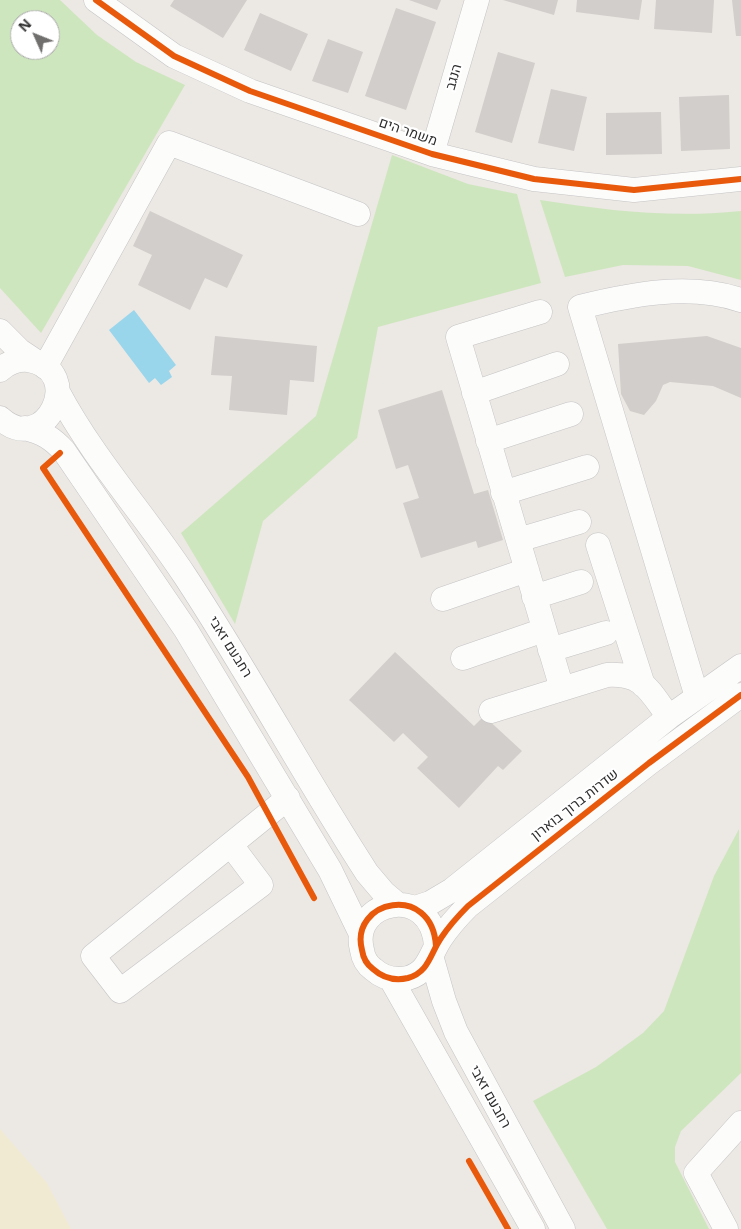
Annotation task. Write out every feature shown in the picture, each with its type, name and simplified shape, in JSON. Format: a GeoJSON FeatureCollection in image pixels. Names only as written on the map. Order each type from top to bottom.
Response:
{"type":"FeatureCollection","features":[{"type":"Feature","properties":{"kind":"street","name":"משמר הים"},"geometry":{"type":"LineString","coordinates":[[96,0],[174,56],[250,90],[432,154],[534,179],[634,190],[741,179]]}},
{"type":"Feature","properties":{"kind":"street","name":"הנגב"},"geometry":{"type":"LineString","coordinates":[[432,154],[477,0]]}},
{"type":"Feature","properties":{"kind":"street"},"geometry":{"type":"LineString","coordinates":[[40,364],[169,143],[358,214]]}},
{"type":"Feature","properties":{"kind":"street"},"geometry":{"type":"LineString","coordinates":[[697,697],[580,308],[614,299],[670,292],[696,291],[741,300]]}},
{"type":"Feature","properties":{"kind":"street"},"geometry":{"type":"LineString","coordinates":[[540,312],[458,337],[562,689]]}},
{"type":"Feature","properties":{"kind":"street"},"geometry":{"type":"LineString","coordinates":[[0,331],[20,351],[40,364]]}},
{"type":"Feature","properties":{"kind":"street"},"geometry":{"type":"LineString","coordinates":[[0,370],[12,362],[24,360],[40,364]]}},
{"type":"Feature","properties":{"kind":"street","name":"רחבעם זאבי"},"geometry":{"type":"LineString","coordinates":[[40,364],[56,382],[58,392],[80,428],[183,574],[221,632],[368,873],[384,893],[406,906]]}},
{"type":"Feature","properties":{"kind":"street"},"geometry":{"type":"LineString","coordinates":[[474,393],[557,364]]}},
{"type":"Feature","properties":{"kind":"street"},"geometry":{"type":"LineString","coordinates":[[25,428],[42,423],[49,417],[54,410],[58,392]]}},
{"type":"Feature","properties":{"kind":"street"},"geometry":{"type":"LineString","coordinates":[[488,441],[571,414]]}},
{"type":"Feature","properties":{"kind":"street","name":"רחבעם זאבי"},"geometry":{"type":"LineString","coordinates":[[0,418],[14,427],[40,432],[53,440],[64,452],[186,630],[330,870],[361,934]]}},
{"type":"Feature","properties":{"kind":"street"},"geometry":{"type":"LineString","coordinates":[[504,493],[587,468]]}},
{"type":"Feature","properties":{"kind":"street"},"geometry":{"type":"LineString","coordinates":[[518,540],[578,522]]}},
{"type":"Feature","properties":{"kind":"street"},"geometry":{"type":"LineString","coordinates":[[598,545],[643,685]]}},
{"type":"Feature","properties":{"kind":"street"},"geometry":{"type":"LineString","coordinates":[[442,599],[527,570]]}},
{"type":"Feature","properties":{"kind":"street"},"geometry":{"type":"LineString","coordinates":[[534,597],[581,582]]}},
{"type":"Feature","properties":{"kind":"street"},"geometry":{"type":"LineString","coordinates":[[463,658],[547,640],[606,633]]}},
{"type":"Feature","properties":{"kind":"street","name":"שדרות ברוך בוארון"},"geometry":{"type":"LineString","coordinates":[[406,906],[430,903],[452,890],[669,717],[741,666]]}},
{"type":"Feature","properties":{"kind":"street"},"geometry":{"type":"LineString","coordinates":[[491,711],[607,675],[622,674],[636,678],[669,717]]}},
{"type":"Feature","properties":{"kind":"street","name":"שדרות ברוך בוארון"},"geometry":{"type":"LineString","coordinates":[[434,953],[451,923],[468,906],[649,763],[741,694]]}},
{"type":"Feature","properties":{"kind":"street"},"geometry":{"type":"LineString","coordinates":[[231,845],[261,885],[120,991],[93,956],[288,798]]}},
{"type":"Feature","properties":{"kind":"street"},"geometry":{"type":"LineString","coordinates":[[384,906],[406,906],[430,921],[435,933],[434,953],[424,969],[414,976],[391,979],[375,971],[364,957],[361,946],[361,934],[366,922],[384,906]]}},
{"type":"Feature","properties":{"kind":"street","name":"רחבעם זאבי"},"geometry":{"type":"LineString","coordinates":[[434,953],[444,1001],[460,1040],[563,1229]]}},
{"type":"Feature","properties":{"kind":"street","name":"רחבעם זאבי"},"geometry":{"type":"LineString","coordinates":[[391,979],[532,1229]]}},
{"type":"Feature","properties":{"kind":"street"},"geometry":{"type":"LineString","coordinates":[[726,1229],[696,1173],[741,1123]]}},
{"type":"Feature","properties":{"kind":"green space"},"geometry":{"type":"Polygon","coordinates":[[[0,0],[60,0],[97,35],[136,62],[185,85],[41,333],[0,288],[0,0]]]}},
{"type":"Feature","properties":{"kind":"green space"},"geometry":{"type":"Polygon","coordinates":[[[392,155],[468,184],[517,194],[541,283],[378,327],[357,438],[263,521],[235,624],[181,533],[316,416],[392,155]]]}},
{"type":"Feature","properties":{"kind":"green space"},"geometry":{"type":"Polygon","coordinates":[[[540,200],[640,212],[690,214],[741,211],[741,280],[688,266],[623,265],[565,277],[540,200]]]}},
{"type":"Feature","properties":{"kind":"green space"},"geometry":{"type":"Polygon","coordinates":[[[739,829],[741,1073],[681,1131],[675,1147],[675,1162],[709,1229],[607,1229],[533,1101],[596,1067],[643,1033],[664,1011],[714,876],[739,829]]]}},
{"type":"Feature","properties":{"kind":"sand"},"geometry":{"type":"Polygon","coordinates":[[[0,1129],[47,1183],[71,1229],[0,1229],[0,1129]]]}},
{"type":"Feature","properties":{"kind":"water"},"geometry":{"type":"Polygon","coordinates":[[[134,310],[176,365],[169,371],[172,377],[161,385],[155,378],[149,383],[109,330],[134,310]]]}},
{"type":"Feature","properties":{"kind":"building"},"geometry":{"type":"Polygon","coordinates":[[[174,0],[247,0],[223,38],[170,6],[174,0]]]}},
{"type":"Feature","properties":{"kind":"building"},"geometry":{"type":"Polygon","coordinates":[[[409,0],[441,0],[437,10],[409,0]]]}},
{"type":"Feature","properties":{"kind":"building"},"geometry":{"type":"Polygon","coordinates":[[[503,0],[558,0],[554,15],[503,0]]]}},
{"type":"Feature","properties":{"kind":"building"},"geometry":{"type":"Polygon","coordinates":[[[577,0],[642,0],[639,20],[576,12],[577,0]]]}},
{"type":"Feature","properties":{"kind":"building"},"geometry":{"type":"Polygon","coordinates":[[[656,0],[714,0],[712,33],[654,29],[656,0]]]}},
{"type":"Feature","properties":{"kind":"building"},"geometry":{"type":"Polygon","coordinates":[[[732,0],[741,0],[741,36],[736,36],[732,0]]]}},
{"type":"Feature","properties":{"kind":"building"},"geometry":{"type":"Polygon","coordinates":[[[396,8],[436,22],[406,110],[365,96],[396,8]]]}},
{"type":"Feature","properties":{"kind":"building"},"geometry":{"type":"Polygon","coordinates":[[[260,13],[308,34],[291,71],[244,50],[260,13]]]}},
{"type":"Feature","properties":{"kind":"building"},"geometry":{"type":"Polygon","coordinates":[[[328,39],[363,52],[348,93],[312,81],[328,39]]]}},
{"type":"Feature","properties":{"kind":"building"},"geometry":{"type":"Polygon","coordinates":[[[498,52],[535,63],[512,143],[475,132],[498,52]]]}},
{"type":"Feature","properties":{"kind":"building"},"geometry":{"type":"Polygon","coordinates":[[[551,89],[587,97],[574,151],[538,143],[551,89]]]}},
{"type":"Feature","properties":{"kind":"building"},"geometry":{"type":"Polygon","coordinates":[[[729,95],[730,149],[681,151],[679,97],[729,95]]]}},
{"type":"Feature","properties":{"kind":"building"},"geometry":{"type":"Polygon","coordinates":[[[661,112],[662,154],[606,155],[606,113],[661,112]]]}},
{"type":"Feature","properties":{"kind":"building"},"geometry":{"type":"Polygon","coordinates":[[[150,211],[243,255],[227,288],[205,278],[190,310],[138,285],[152,255],[133,246],[150,211]]]}},
{"type":"Feature","properties":{"kind":"building"},"geometry":{"type":"Polygon","coordinates":[[[215,336],[317,346],[314,382],[290,380],[287,415],[229,410],[232,376],[211,375],[215,336]]]}},
{"type":"Feature","properties":{"kind":"building"},"geometry":{"type":"Polygon","coordinates":[[[707,336],[741,348],[741,398],[713,386],[670,382],[663,385],[656,401],[644,415],[630,411],[621,394],[618,344],[707,336]]]}},
{"type":"Feature","properties":{"kind":"building"},"geometry":{"type":"Polygon","coordinates":[[[442,390],[474,494],[488,490],[503,540],[478,548],[476,541],[421,558],[403,503],[419,498],[408,465],[396,469],[378,410],[442,390]]]}},
{"type":"Feature","properties":{"kind":"building"},"geometry":{"type":"Polygon","coordinates":[[[395,652],[474,726],[484,716],[522,751],[503,770],[498,766],[459,808],[417,768],[428,757],[403,733],[394,742],[349,700],[395,652]]]}},
{"type":"Feature","properties":{"kind":"cycle path"},"geometry":{"type":"LineString","coordinates":[[96,0],[174,56],[250,91],[432,154],[534,179],[634,190],[741,179]]}},
{"type":"Feature","properties":{"kind":"cycle path"},"geometry":{"type":"LineString","coordinates":[[60,453],[43,468],[248,777],[314,898]]}},
{"type":"Feature","properties":{"kind":"cycle path"},"geometry":{"type":"LineString","coordinates":[[436,946],[431,926],[421,913],[407,906],[393,905],[379,910],[368,919],[361,933],[362,950],[368,965],[385,977],[394,979],[403,979],[415,975],[425,967],[444,934],[468,906],[649,763],[741,695]]}},
{"type":"Feature","properties":{"kind":"cycle path"},"geometry":{"type":"LineString","coordinates":[[469,1161],[508,1229]]}}]}
